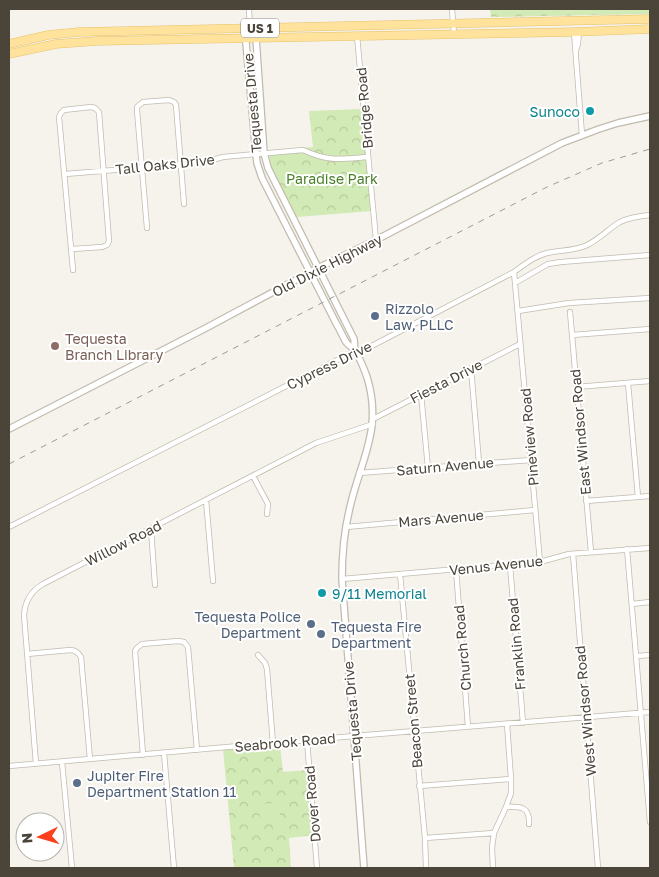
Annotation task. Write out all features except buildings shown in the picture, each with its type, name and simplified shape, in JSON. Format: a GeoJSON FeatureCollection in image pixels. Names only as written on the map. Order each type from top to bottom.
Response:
{"type":"FeatureCollection","features":[{"type":"Feature","properties":{"kind":"main road","name":"US 1"},"geometry":{"type":"LineString","coordinates":[[9,44],[48,35],[94,31],[650,19]]}},
{"type":"Feature","properties":{"kind":"main road"},"geometry":{"type":"LineString","coordinates":[[576,32],[580,26],[591,21]]}},
{"type":"Feature","properties":{"kind":"main road"},"geometry":{"type":"LineString","coordinates":[[556,32],[574,22]]}},
{"type":"Feature","properties":{"kind":"main road","name":"US 1"},"geometry":{"type":"LineString","coordinates":[[10,54],[41,47],[79,42],[650,29]]}},
{"type":"Feature","properties":{"kind":"main road"},"geometry":{"type":"LineString","coordinates":[[79,42],[84,36],[94,31]]}},
{"type":"Feature","properties":{"kind":"main road"},"geometry":{"type":"LineString","coordinates":[[10,54],[13,47],[19,41]]}},
{"type":"Feature","properties":{"kind":"street"},"geometry":{"type":"LineString","coordinates":[[248,9],[250,28]]}},
{"type":"Feature","properties":{"kind":"street"},"geometry":{"type":"LineString","coordinates":[[452,9],[454,34]]}},
{"type":"Feature","properties":{"kind":"street","name":"Tequesta Drive"},"geometry":{"type":"LineString","coordinates":[[250,28],[256,38],[266,163],[354,339],[355,351]]}},
{"type":"Feature","properties":{"kind":"street","name":"Tequesta Drive"},"geometry":{"type":"LineString","coordinates":[[250,28],[246,38],[257,163],[262,178],[346,342],[355,351],[362,365],[369,384],[372,402],[373,421],[369,444],[359,474],[346,526],[342,562],[364,868]]}},
{"type":"Feature","properties":{"kind":"street"},"geometry":{"type":"LineString","coordinates":[[576,32],[575,52],[582,135]]}},
{"type":"Feature","properties":{"kind":"street","name":"Bridge Road"},"geometry":{"type":"LineString","coordinates":[[357,36],[376,240]]}},
{"type":"Feature","properties":{"kind":"street"},"geometry":{"type":"LineString","coordinates":[[147,228],[137,110],[137,107],[143,102],[169,100],[174,102],[176,106],[184,204]]}},
{"type":"Feature","properties":{"kind":"street"},"geometry":{"type":"LineString","coordinates":[[72,249],[102,248],[109,241],[99,112],[96,108],[91,107],[67,109],[60,112],[59,117],[73,270]]}},
{"type":"Feature","properties":{"kind":"street","name":"Old Dixie Highway"},"geometry":{"type":"LineString","coordinates":[[9,430],[562,143],[618,123],[650,116]]}},
{"type":"Feature","properties":{"kind":"street","name":"Tall Oaks Drive"},"geometry":{"type":"LineString","coordinates":[[65,174],[201,163],[223,157],[303,150],[315,156],[334,160],[368,157]]}},
{"type":"Feature","properties":{"kind":"street","name":"Cypress Drive"},"geometry":{"type":"LineString","coordinates":[[9,527],[355,351],[364,350],[512,272],[534,258],[545,254],[576,250],[589,244],[619,222],[636,216],[650,215]]}},
{"type":"Feature","properties":{"kind":"street"},"geometry":{"type":"LineString","coordinates":[[515,282],[548,264],[650,255]]}},
{"type":"Feature","properties":{"kind":"street","name":"Pineview Road"},"geometry":{"type":"LineString","coordinates":[[512,272],[518,311],[540,562]]}},
{"type":"Feature","properties":{"kind":"street"},"geometry":{"type":"LineString","coordinates":[[518,311],[569,303],[650,298]]}},
{"type":"Feature","properties":{"kind":"street","name":"East Windsor Road"},"geometry":{"type":"LineString","coordinates":[[570,312],[591,552]]}},
{"type":"Feature","properties":{"kind":"street"},"geometry":{"type":"LineString","coordinates":[[572,335],[650,329]]}},
{"type":"Feature","properties":{"kind":"street","name":"Fiesta Drive"},"geometry":{"type":"LineString","coordinates":[[373,421],[421,394],[520,344]]}},
{"type":"Feature","properties":{"kind":"street"},"geometry":{"type":"LineString","coordinates":[[471,368],[479,463]]}},
{"type":"Feature","properties":{"kind":"street"},"geometry":{"type":"LineString","coordinates":[[576,387],[650,381]]}},
{"type":"Feature","properties":{"kind":"street"},"geometry":{"type":"LineString","coordinates":[[628,383],[638,497]]}},
{"type":"Feature","properties":{"kind":"street"},"geometry":{"type":"LineString","coordinates":[[421,394],[428,468]]}},
{"type":"Feature","properties":{"kind":"street","name":"Willow Road"},"geometry":{"type":"LineString","coordinates":[[36,764],[24,611],[34,591],[43,584],[316,444],[373,421]]}},
{"type":"Feature","properties":{"kind":"street","name":"Saturn Avenue"},"geometry":{"type":"LineString","coordinates":[[359,474],[531,460]]}},
{"type":"Feature","properties":{"kind":"street"},"geometry":{"type":"LineString","coordinates":[[253,476],[268,504],[267,514]]}},
{"type":"Feature","properties":{"kind":"street"},"geometry":{"type":"LineString","coordinates":[[586,501],[650,496]]}},
{"type":"Feature","properties":{"kind":"street"},"geometry":{"type":"LineString","coordinates":[[206,500],[213,581]]}},
{"type":"Feature","properties":{"kind":"street","name":"Mars Avenue"},"geometry":{"type":"LineString","coordinates":[[346,526],[535,510]]}},
{"type":"Feature","properties":{"kind":"street"},"geometry":{"type":"LineString","coordinates":[[151,528],[156,585]]}},
{"type":"Feature","properties":{"kind":"street","name":"Venus Avenue"},"geometry":{"type":"LineString","coordinates":[[342,579],[540,562],[562,555],[650,548]]}},
{"type":"Feature","properties":{"kind":"street"},"geometry":{"type":"LineString","coordinates":[[627,550],[650,822]]}},
{"type":"Feature","properties":{"kind":"street","name":"West Windsor Road"},"geometry":{"type":"LineString","coordinates":[[573,554],[598,868]]}},
{"type":"Feature","properties":{"kind":"street","name":"Franklin Road"},"geometry":{"type":"LineString","coordinates":[[510,565],[523,722]]}},
{"type":"Feature","properties":{"kind":"street","name":"Church Road"},"geometry":{"type":"LineString","coordinates":[[456,569],[468,727]]}},
{"type":"Feature","properties":{"kind":"street","name":"Beacon Street"},"geometry":{"type":"LineString","coordinates":[[400,574],[425,838],[426,868]]}},
{"type":"Feature","properties":{"kind":"street"},"geometry":{"type":"LineString","coordinates":[[632,604],[650,602]]}},
{"type":"Feature","properties":{"kind":"street"},"geometry":{"type":"LineString","coordinates":[[143,755],[135,651],[142,644],[178,641],[184,642],[188,647],[197,750]]}},
{"type":"Feature","properties":{"kind":"street"},"geometry":{"type":"LineString","coordinates":[[27,654],[74,650],[81,656],[90,759]]}},
{"type":"Feature","properties":{"kind":"street"},"geometry":{"type":"LineString","coordinates":[[258,655],[265,662],[267,669],[273,744]]}},
{"type":"Feature","properties":{"kind":"street"},"geometry":{"type":"LineString","coordinates":[[636,656],[650,655]]}},
{"type":"Feature","properties":{"kind":"street","name":"Seabrook Road"},"geometry":{"type":"LineString","coordinates":[[9,766],[650,712]]}},
{"type":"Feature","properties":{"kind":"street"},"geometry":{"type":"LineString","coordinates":[[493,868],[492,848],[494,833],[511,793],[507,724]]}},
{"type":"Feature","properties":{"kind":"street","name":"Dover Road"},"geometry":{"type":"LineString","coordinates":[[307,740],[317,868]]}},
{"type":"Feature","properties":{"kind":"street"},"geometry":{"type":"LineString","coordinates":[[164,753],[174,868]]}},
{"type":"Feature","properties":{"kind":"street"},"geometry":{"type":"LineString","coordinates":[[62,762],[72,868]]}},
{"type":"Feature","properties":{"kind":"street"},"geometry":{"type":"LineString","coordinates":[[419,786],[511,778]]}},
{"type":"Feature","properties":{"kind":"street"},"geometry":{"type":"LineString","coordinates":[[506,807],[522,808],[527,812],[529,824]]}},
{"type":"Feature","properties":{"kind":"street"},"geometry":{"type":"LineString","coordinates":[[425,838],[494,833]]}},
{"type":"Feature","properties":{"kind":"green space"},"geometry":{"type":"Polygon","coordinates":[[[490,9],[650,9],[650,14],[491,17],[490,9]]]}},
{"type":"Feature","properties":{"kind":"green space","name":"Paradise Park"},"geometry":{"type":"Polygon","coordinates":[[[362,109],[372,211],[297,217],[272,169],[268,151],[313,147],[309,111],[362,109]]]}},
{"type":"Feature","properties":{"kind":"green space"},"geometry":{"type":"Polygon","coordinates":[[[280,745],[283,772],[309,770],[314,835],[289,838],[291,868],[234,868],[223,749],[280,745]]]}},
{"type":"Feature","properties":{"kind":"green space"},"geometry":{"type":"Polygon","coordinates":[[[279,803],[280,818],[260,820],[259,804],[279,803]]]}},
{"type":"Feature","properties":{"kind":"railway"},"geometry":{"type":"LineString","coordinates":[[9,464],[547,187],[602,163],[650,149]]}},
{"type":"Feature","properties":{"kind":"place","name":"Sunoco"},"geometry":{"type":"Point","coordinates":[590,111]}},
{"type":"Feature","properties":{"kind":"place","name":"Rizzolo Law, PLLC"},"geometry":{"type":"Point","coordinates":[375,316]}},
{"type":"Feature","properties":{"kind":"place","name":"Tequesta Branch Library"},"geometry":{"type":"Point","coordinates":[55,346]}},
{"type":"Feature","properties":{"kind":"place","name":"9/11 Memorial"},"geometry":{"type":"Point","coordinates":[322,593]}},
{"type":"Feature","properties":{"kind":"place","name":"Tequesta Police Department"},"geometry":{"type":"Point","coordinates":[311,624]}},
{"type":"Feature","properties":{"kind":"place","name":"Tequesta Fire Department"},"geometry":{"type":"Point","coordinates":[321,634]}},
{"type":"Feature","properties":{"kind":"place","name":"Jupiter Fire Department Station 11"},"geometry":{"type":"Point","coordinates":[77,783]}}]}
